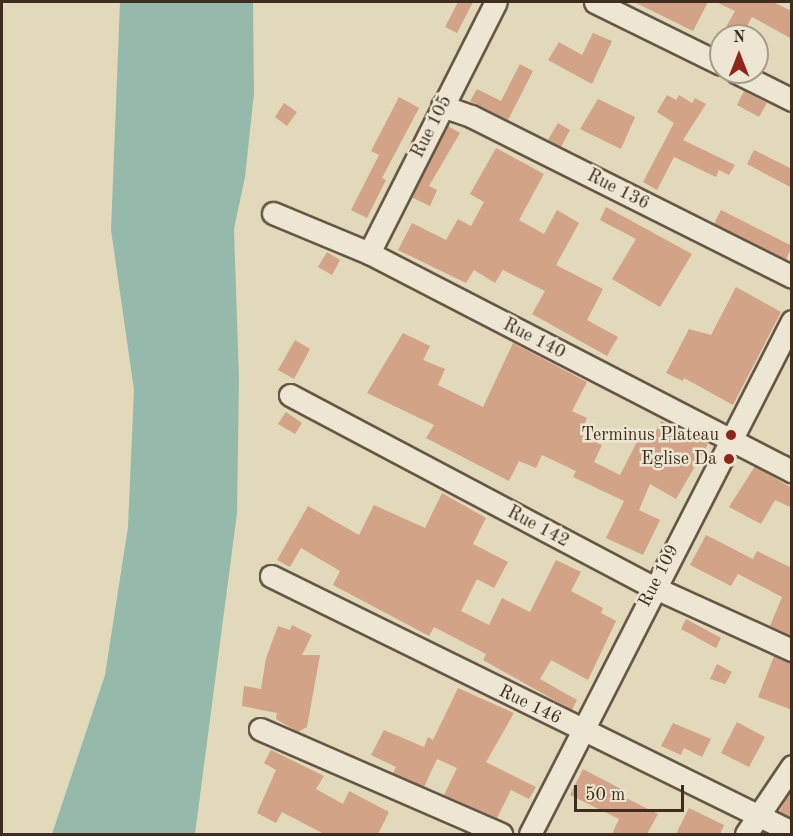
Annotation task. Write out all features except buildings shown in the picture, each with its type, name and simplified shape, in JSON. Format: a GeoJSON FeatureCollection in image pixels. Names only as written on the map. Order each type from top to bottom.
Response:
{"type":"FeatureCollection","features":[{"type":"Feature","properties":{"kind":"street","name":"Rue 105"},"geometry":{"type":"LineString","coordinates":[[369,253],[496,2]]}},
{"type":"Feature","properties":{"kind":"street"},"geometry":{"type":"LineString","coordinates":[[595,2],[709,58]]}},
{"type":"Feature","properties":{"kind":"street"},"geometry":{"type":"LineString","coordinates":[[761,84],[792,99]]}},
{"type":"Feature","properties":{"kind":"street","name":"Rue 136"},"geometry":{"type":"LineString","coordinates":[[442,106],[481,122],[792,277]]}},
{"type":"Feature","properties":{"kind":"street","name":"Rue 140"},"geometry":{"type":"LineString","coordinates":[[273,213],[369,253],[792,471]]}},
{"type":"Feature","properties":{"kind":"street","name":"Rue 109"},"geometry":{"type":"LineString","coordinates":[[530,834],[653,587],[728,444],[732,441],[792,321]]}},
{"type":"Feature","properties":{"kind":"street","name":"Rue 142"},"geometry":{"type":"LineString","coordinates":[[290,395],[653,587],[792,650]]}},
{"type":"Feature","properties":{"kind":"street","name":"Rue 146"},"geometry":{"type":"LineString","coordinates":[[271,576],[582,731],[792,832]]}},
{"type":"Feature","properties":{"kind":"street"},"geometry":{"type":"LineString","coordinates":[[260,729],[501,834]]}},
{"type":"Feature","properties":{"kind":"street"},"geometry":{"type":"LineString","coordinates":[[746,834],[756,814],[792,766]]}},
{"type":"Feature","properties":{"kind":"shaded area"},"geometry":{"type":"Polygon","coordinates":[[[120,2],[253,2],[254,93],[245,177],[234,229],[239,378],[237,513],[195,834],[52,834],[105,675],[128,527],[134,390],[111,230],[120,2]]]}},
{"type":"Feature","properties":{"kind":"place","name":"Terminus Plateau"},"geometry":{"type":"Point","coordinates":[731,435]}},
{"type":"Feature","properties":{"kind":"place","name":"Eglise Da"},"geometry":{"type":"Point","coordinates":[729,459]}}]}
